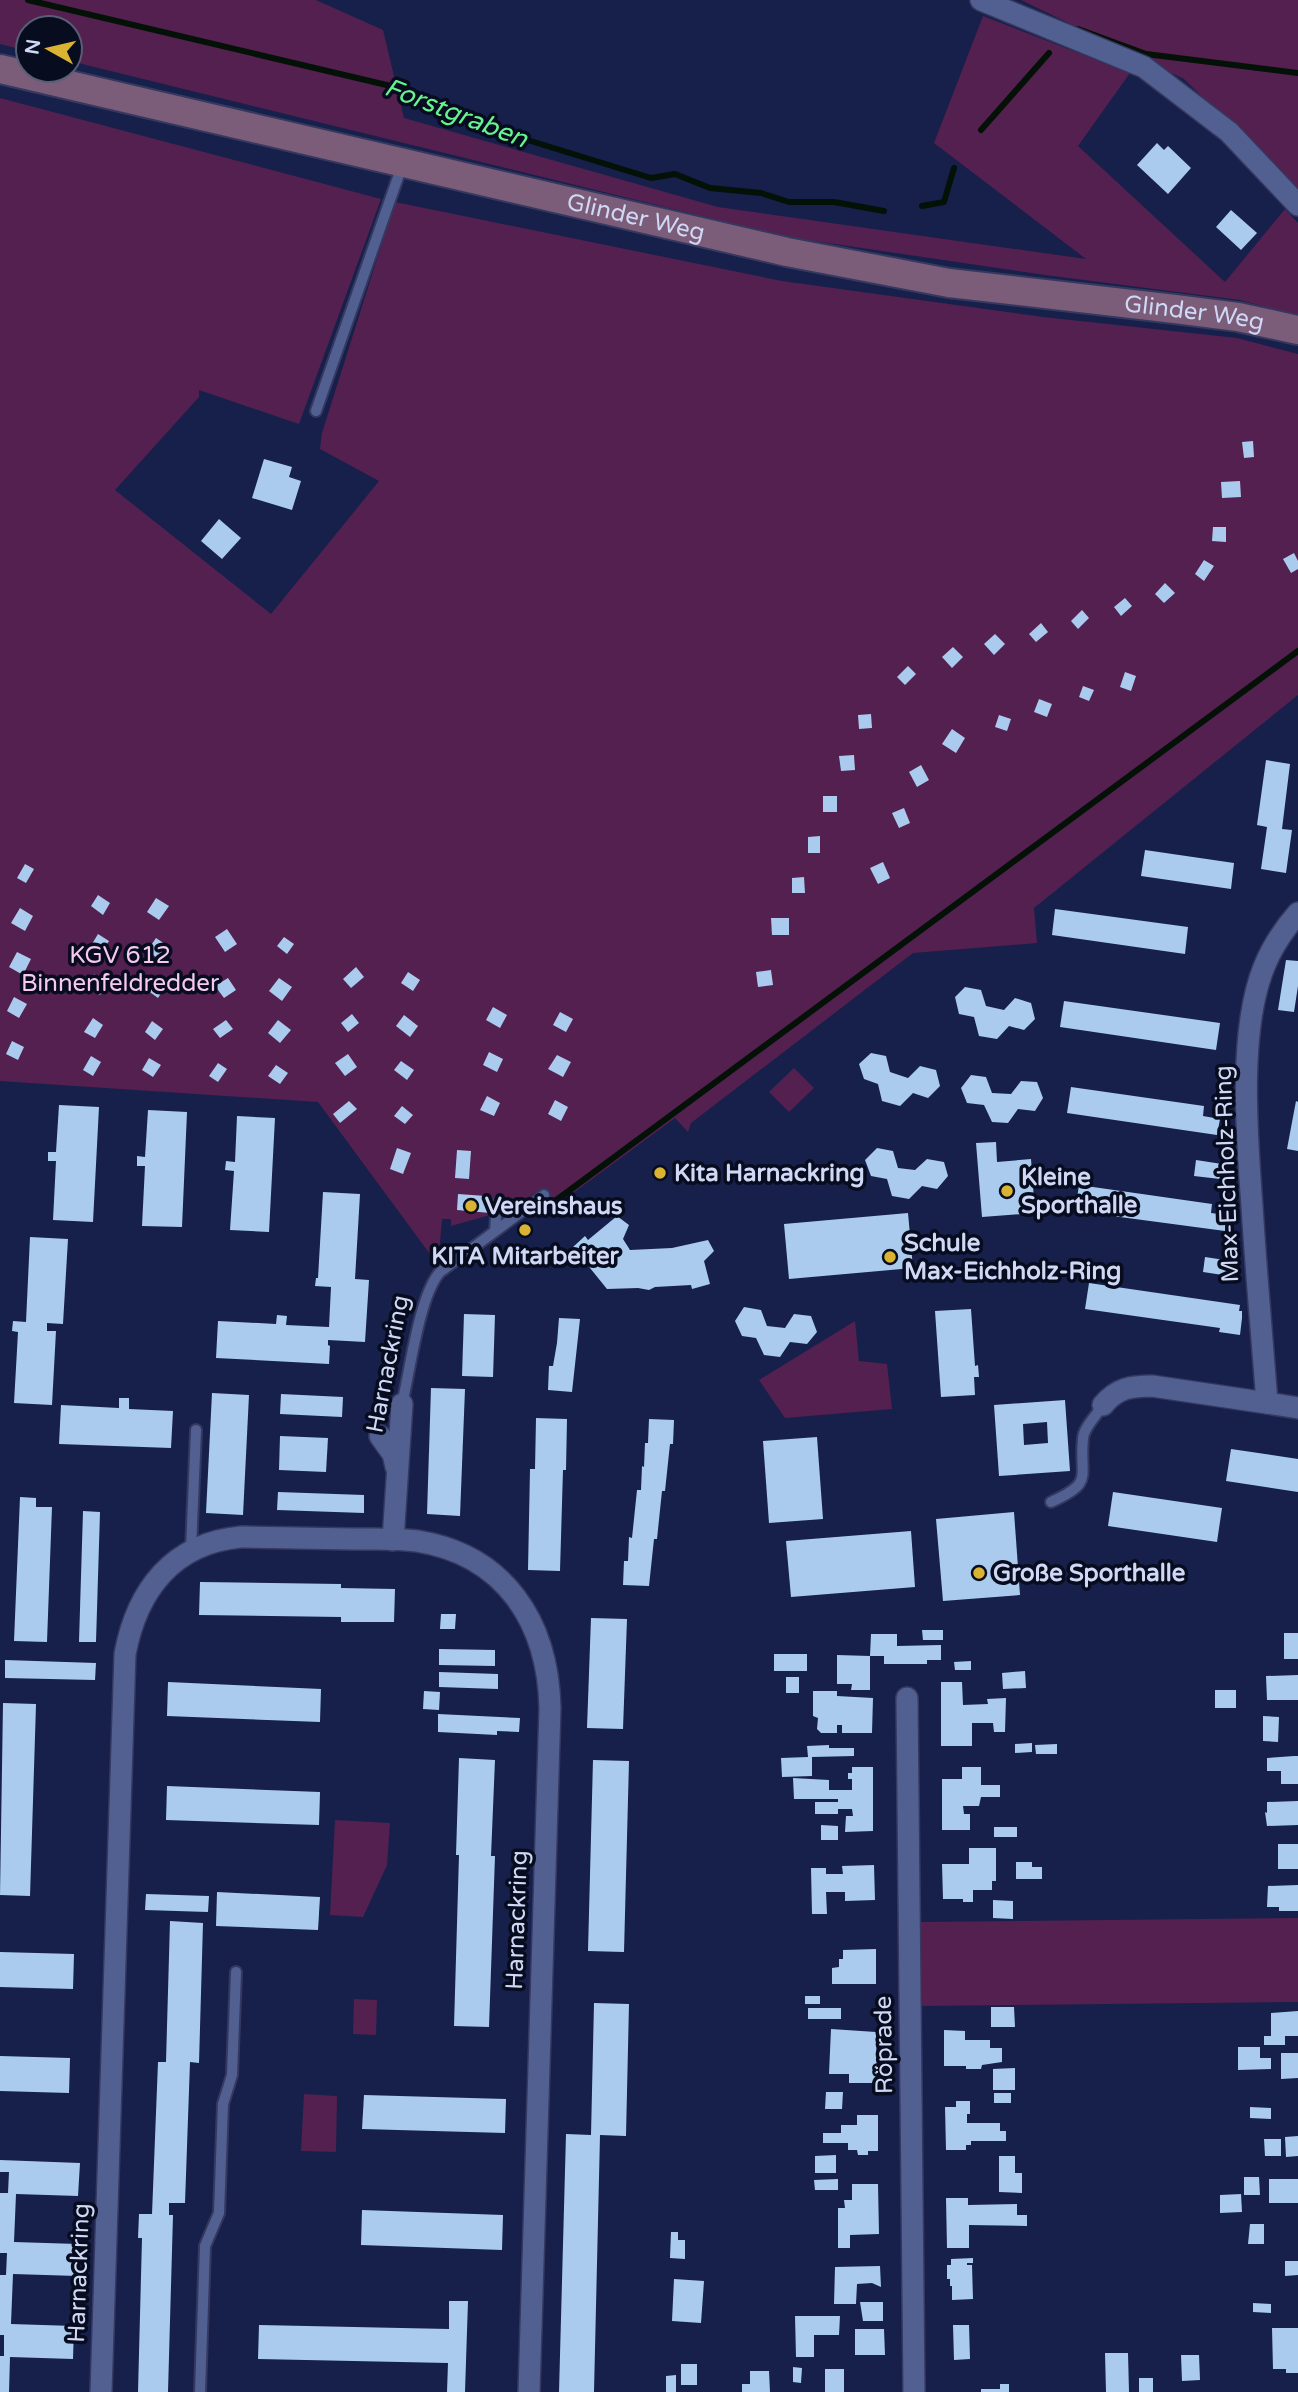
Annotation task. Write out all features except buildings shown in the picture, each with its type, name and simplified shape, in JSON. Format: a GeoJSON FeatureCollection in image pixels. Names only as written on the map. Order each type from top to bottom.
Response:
{"type":"FeatureCollection","features":[{"type":"Feature","properties":{"kind":"main road","name":"Glinder Weg"},"geometry":{"type":"LineString","coordinates":[[0,69],[787,253],[950,283],[1175,309],[1288,328]]}},
{"type":"Feature","properties":{"kind":"street"},"geometry":{"type":"LineString","coordinates":[[981,0],[1144,68],[1229,132],[1298,205]]}},
{"type":"Feature","properties":{"kind":"street","name":"Max-Eichholz-Ring"},"geometry":{"type":"LineString","coordinates":[[1267,1403],[1248,1147],[1248,1056],[1252,1013],[1264,967],[1273,948],[1298,913]]}},
{"type":"Feature","properties":{"kind":"street"},"geometry":{"type":"LineString","coordinates":[[1103,1405],[1111,1395],[1120,1390],[1152,1386],[1298,1408]]}},
{"type":"Feature","properties":{"kind":"street","name":"Harnackring"},"geometry":{"type":"LineString","coordinates":[[393,1540],[402,1405]]}},
{"type":"Feature","properties":{"kind":"street","name":"Harnackring"},"geometry":{"type":"LineString","coordinates":[[380,1436],[393,1454],[397,1472]]}},
{"type":"Feature","properties":{"kind":"street","name":"Harnackring"},"geometry":{"type":"LineString","coordinates":[[101,2392],[125,1654],[136,1614],[151,1587],[172,1564],[191,1550],[241,1537],[416,1541],[441,1547],[465,1556],[494,1575],[525,1610],[534,1625],[549,1674],[550,1708],[529,2392]]}},
{"type":"Feature","properties":{"kind":"street","name":"Röprade"},"geometry":{"type":"LineString","coordinates":[[907,1698],[914,2392]]}},
{"type":"Feature","properties":{"kind":"lane"},"geometry":{"type":"LineString","coordinates":[[316,411],[402,163]]}},
{"type":"Feature","properties":{"kind":"lane","name":"Harnackring"},"geometry":{"type":"LineString","coordinates":[[402,1405],[431,1283],[440,1272],[535,1206],[544,1195]]}},
{"type":"Feature","properties":{"kind":"lane"},"geometry":{"type":"LineString","coordinates":[[494,1235],[496,1203]]}},
{"type":"Feature","properties":{"kind":"lane"},"geometry":{"type":"LineString","coordinates":[[1051,1502],[1074,1491],[1082,1480],[1082,1436],[1103,1405]]}},
{"type":"Feature","properties":{"kind":"lane"},"geometry":{"type":"LineString","coordinates":[[191,1550],[196,1430]]}},
{"type":"Feature","properties":{"kind":"lane"},"geometry":{"type":"LineString","coordinates":[[200,2392],[205,2246],[219,2213],[223,2104],[232,2075],[236,1972]]}},
{"type":"Feature","properties":{"kind":"green space"},"geometry":{"type":"Polygon","coordinates":[[[0,0],[316,0],[383,30],[404,118],[718,207],[1086,259],[934,143],[983,16],[1130,73],[1078,146],[1225,282],[1285,209],[1298,223],[1298,316],[1240,300],[787,237],[84,64],[84,14],[14,14],[14,48],[0,44],[0,0]]]}},
{"type":"Feature","properties":{"kind":"green space"},"geometry":{"type":"Polygon","coordinates":[[[1021,0],[1298,0],[1298,190],[1184,79],[1021,0]]]}},
{"type":"Feature","properties":{"kind":"green space","name":"KGV 612 Binnenfeldredder"},"geometry":{"type":"Polygon","coordinates":[[[0,98],[381,199],[299,424],[199,390],[199,397],[115,490],[271,614],[379,481],[320,449],[322,433],[395,202],[782,281],[1043,317],[1237,338],[1298,354],[1298,695],[1034,908],[1037,943],[913,953],[691,1123],[688,1132],[675,1118],[550,1210],[536,1192],[509,1211],[501,1203],[492,1202],[490,1215],[451,1226],[451,1219],[442,1219],[438,1265],[318,1102],[0,1081],[0,98]]]}},
{"type":"Feature","properties":{"kind":"green space"},"geometry":{"type":"Polygon","coordinates":[[[794,1068],[814,1088],[789,1112],[769,1092],[794,1068]]]}},
{"type":"Feature","properties":{"kind":"green space"},"geometry":{"type":"Polygon","coordinates":[[[855,1321],[859,1361],[887,1364],[892,1409],[785,1418],[759,1380],[855,1321]]]}},
{"type":"Feature","properties":{"kind":"green space"},"geometry":{"type":"Polygon","coordinates":[[[335,1820],[390,1823],[387,1865],[363,1917],[330,1915],[335,1820]]]}},
{"type":"Feature","properties":{"kind":"green space"},"geometry":{"type":"Polygon","coordinates":[[[1298,1918],[1298,2002],[921,2006],[918,1922],[1298,1918]]]}},
{"type":"Feature","properties":{"kind":"green space"},"geometry":{"type":"Polygon","coordinates":[[[354,1999],[377,2000],[376,2035],[353,2034],[354,1999]]]}},
{"type":"Feature","properties":{"kind":"green space"},"geometry":{"type":"Polygon","coordinates":[[[304,2094],[337,2096],[336,2152],[301,2151],[304,2094]]]}},
{"type":"Feature","properties":{"kind":"waterway","name":"Forstgraben"},"geometry":{"type":"LineString","coordinates":[[28,0],[412,91],[440,106],[521,138],[651,178],[675,174],[710,188],[761,193],[789,202],[834,202],[884,211]]}},
{"type":"Feature","properties":{"kind":"waterway","name":"Forstgraben"},"geometry":{"type":"LineString","coordinates":[[1078,29],[1146,54],[1298,73]]}},
{"type":"Feature","properties":{"kind":"waterway","name":"Forstgraben"},"geometry":{"type":"LineString","coordinates":[[981,130],[1049,53]]}},
{"type":"Feature","properties":{"kind":"waterway","name":"Forstgraben"},"geometry":{"type":"LineString","coordinates":[[922,206],[944,202],[954,168]]}},
{"type":"Feature","properties":{"kind":"waterway"},"geometry":{"type":"LineString","coordinates":[[551,1204],[1298,651]]}},
{"type":"Feature","properties":{"kind":"place","name":"Kita Harnackring"},"geometry":{"type":"Point","coordinates":[660,1173]}},
{"type":"Feature","properties":{"kind":"place","name":"Kleine Sporthalle"},"geometry":{"type":"Point","coordinates":[1007,1191]}},
{"type":"Feature","properties":{"kind":"place","name":"Vereinshaus"},"geometry":{"type":"Point","coordinates":[471,1206]}},
{"type":"Feature","properties":{"kind":"place","name":"KITA Mitarbeiter"},"geometry":{"type":"Point","coordinates":[525,1230]}},
{"type":"Feature","properties":{"kind":"place","name":"Schule Max-Eichholz-Ring"},"geometry":{"type":"Point","coordinates":[890,1257]}},
{"type":"Feature","properties":{"kind":"place","name":"Große Sporthalle"},"geometry":{"type":"Point","coordinates":[979,1573]}}]}
